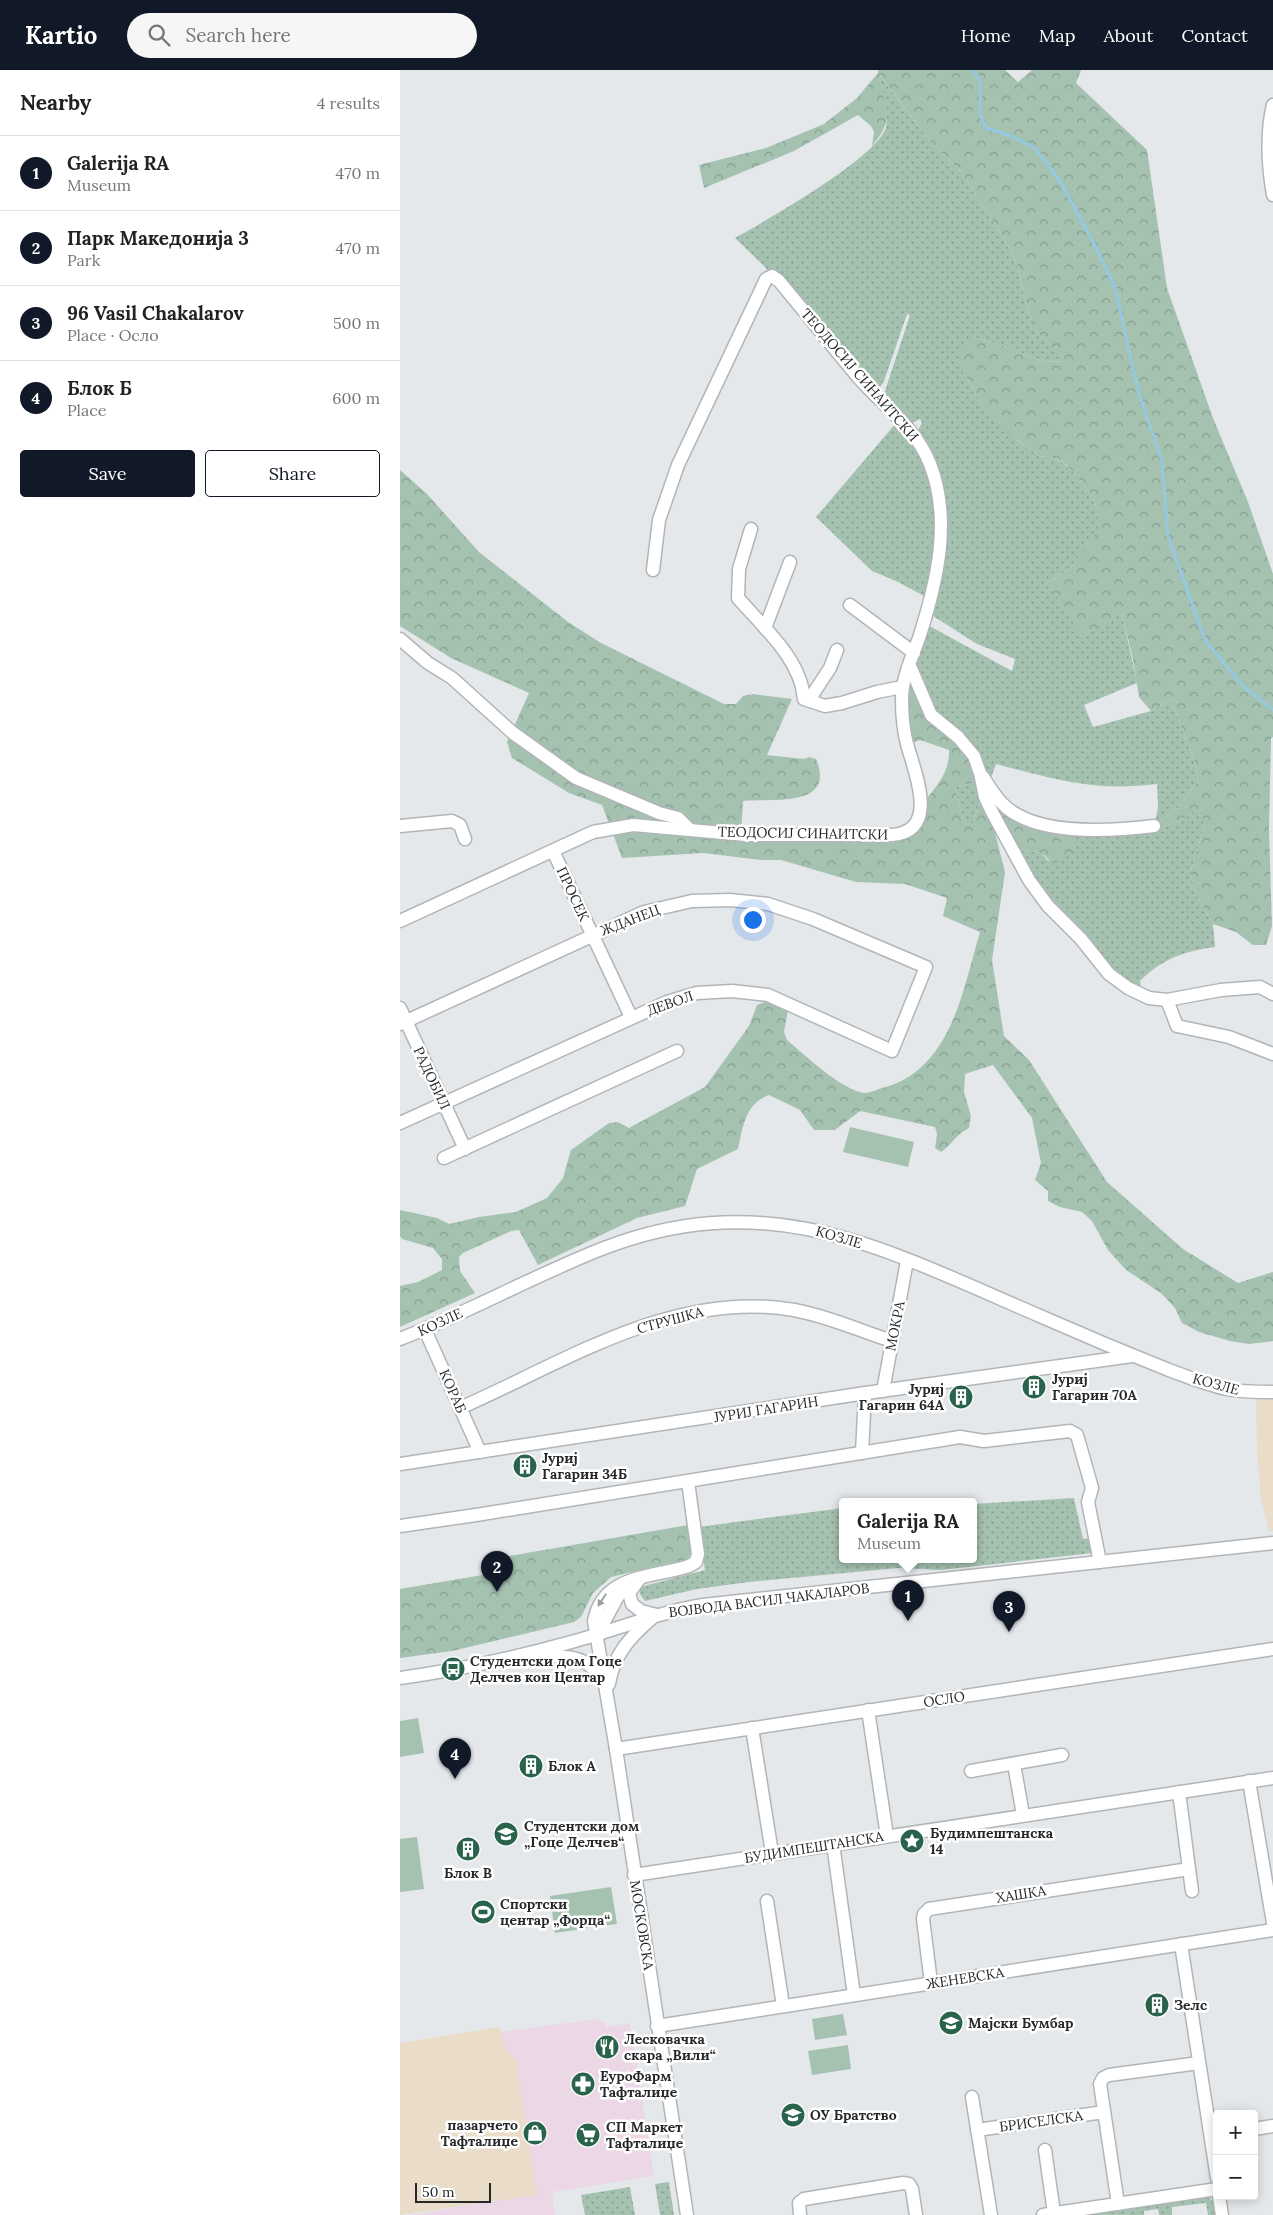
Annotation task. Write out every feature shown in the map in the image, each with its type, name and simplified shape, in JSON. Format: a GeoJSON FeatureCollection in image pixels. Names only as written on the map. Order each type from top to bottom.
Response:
{"type":"FeatureCollection","features":[{"type":"Feature","properties":{"kind":"street"},"geometry":{"type":"LineString","coordinates":[[1273,105],[1269,132],[1269,173],[1273,195]]}},
{"type":"Feature","properties":{"kind":"street","name":"ТЕОДОСИЈ СИНАИТСКИ"},"geometry":{"type":"LineString","coordinates":[[400,921],[592,832],[613,827],[633,825],[746,836],[892,835],[908,831],[918,818],[921,805],[920,786],[904,728],[902,687],[931,596],[940,547],[938,500],[930,464],[911,429],[859,378],[804,310],[772,276],[766,279],[758,294],[678,465],[659,520],[653,570]]}},
{"type":"Feature","properties":{"kind":"street"},"geometry":{"type":"LineString","coordinates":[[750,529],[739,568],[738,598],[786,654],[799,676],[804,699],[825,706],[902,687]]}},
{"type":"Feature","properties":{"kind":"street"},"geometry":{"type":"LineString","coordinates":[[765,628],[790,562]]}},
{"type":"Feature","properties":{"kind":"street"},"geometry":{"type":"LineString","coordinates":[[850,605],[914,653]]}},
{"type":"Feature","properties":{"kind":"street"},"geometry":{"type":"LineString","coordinates":[[400,639],[428,663],[452,678],[513,733],[576,778],[659,813],[678,818],[690,830]]}},
{"type":"Feature","properties":{"kind":"street"},"geometry":{"type":"LineString","coordinates":[[809,700],[830,668],[837,650]]}},
{"type":"Feature","properties":{"kind":"street"},"geometry":{"type":"LineString","coordinates":[[910,666],[931,715],[970,750],[980,773],[983,789],[992,812],[1029,880],[1048,906],[1081,939],[1109,974],[1128,988],[1149,998],[1167,1000],[1221,990],[1260,987],[1273,994]]}},
{"type":"Feature","properties":{"kind":"street"},"geometry":{"type":"LineString","coordinates":[[980,773],[1007,808],[1032,821],[1095,830],[1154,826]]}},
{"type":"Feature","properties":{"kind":"street"},"geometry":{"type":"LineString","coordinates":[[400,826],[452,821],[460,825],[465,839]]}},
{"type":"Feature","properties":{"kind":"street","name":"ПРОСЕК"},"geometry":{"type":"LineString","coordinates":[[553,851],[631,1017]]}},
{"type":"Feature","properties":{"kind":"street","name":"ЖДАНЕЦ"},"geometry":{"type":"LineString","coordinates":[[403,1022],[644,912],[692,900],[730,900],[768,904],[813,919],[926,967]]}},
{"type":"Feature","properties":{"kind":"street","name":"ДЕВОЛ"},"geometry":{"type":"LineString","coordinates":[[400,1123],[631,1017],[667,1002],[697,993],[732,991],[768,995],[892,1051],[926,967]]}},
{"type":"Feature","properties":{"kind":"street"},"geometry":{"type":"LineString","coordinates":[[1167,1000],[1177,1026],[1229,1037],[1273,1054]]}},
{"type":"Feature","properties":{"kind":"street","name":"РАДОБИЛ"},"geometry":{"type":"LineString","coordinates":[[400,1008],[403,1022],[465,1149]]}},
{"type":"Feature","properties":{"kind":"street"},"geometry":{"type":"LineString","coordinates":[[444,1158],[677,1051]]}},
{"type":"Feature","properties":{"kind":"street","name":"КОЗЛЕ"},"geometry":{"type":"LineString","coordinates":[[400,1339],[425,1330],[518,1285],[645,1234],[701,1224],[751,1221],[812,1229],[851,1239],[1132,1356],[1226,1389],[1273,1392]]}},
{"type":"Feature","properties":{"kind":"street","name":"МОКРА"},"geometry":{"type":"LineString","coordinates":[[883,1391],[907,1261]]}},
{"type":"Feature","properties":{"kind":"street","name":"СТРУШКА"},"geometry":{"type":"LineString","coordinates":[[460,1408],[645,1325],[709,1309],[766,1308],[792,1310],[812,1314],[892,1341]]}},
{"type":"Feature","properties":{"kind":"street","name":"КОРАБ"},"geometry":{"type":"LineString","coordinates":[[425,1330],[480,1452]]}},
{"type":"Feature","properties":{"kind":"street","name":"ЈУРИЈ ГАГАРИН"},"geometry":{"type":"LineString","coordinates":[[400,1464],[865,1393],[1132,1356]]}},
{"type":"Feature","properties":{"kind":"street"},"geometry":{"type":"LineString","coordinates":[[862,1454],[865,1393]]}},
{"type":"Feature","properties":{"kind":"street"},"geometry":{"type":"LineString","coordinates":[[400,1526],[688,1482],[960,1437],[984,1441],[1070,1431],[1077,1435],[1092,1488],[1088,1502],[1100,1562]]}},
{"type":"Feature","properties":{"kind":"street"},"geometry":{"type":"LineString","coordinates":[[597,1635],[617,1598],[636,1579],[689,1566],[697,1560],[688,1482]]}},
{"type":"Feature","properties":{"kind":"street","name":"ВОЈВОДА ВАСИЛ ЧАКАЛАРОВ"},"geometry":{"type":"LineString","coordinates":[[517,1656],[597,1635],[657,1614],[703,1605],[1273,1543]]}},
{"type":"Feature","properties":{"kind":"street"},"geometry":{"type":"LineString","coordinates":[[636,1579],[631,1588],[630,1600],[634,1607],[641,1611],[657,1614]]}},
{"type":"Feature","properties":{"kind":"street"},"geometry":{"type":"LineString","coordinates":[[607,1696],[612,1668],[619,1652],[657,1614]]}},
{"type":"Feature","properties":{"kind":"street","name":"МОСКОВСКА"},"geometry":{"type":"LineString","coordinates":[[597,1635],[687,2215]]}},
{"type":"Feature","properties":{"kind":"street","name":"ОСЛО"},"geometry":{"type":"LineString","coordinates":[[616,1749],[1273,1649]]}},
{"type":"Feature","properties":{"kind":"street"},"geometry":{"type":"LineString","coordinates":[[400,1678],[517,1656],[562,1656],[581,1659],[593,1668],[600,1678],[607,1696]]}},
{"type":"Feature","properties":{"kind":"street"},"geometry":{"type":"LineString","coordinates":[[868,1710],[887,1836]]}},
{"type":"Feature","properties":{"kind":"street"},"geometry":{"type":"LineString","coordinates":[[752,1728],[772,1853]]}},
{"type":"Feature","properties":{"kind":"street"},"geometry":{"type":"LineString","coordinates":[[971,1771],[1062,1755]]}},
{"type":"Feature","properties":{"kind":"street"},"geometry":{"type":"LineString","coordinates":[[1014,1764],[1023,1815]]}},
{"type":"Feature","properties":{"kind":"street","name":"БУДИМПЕШТАНСКА"},"geometry":{"type":"LineString","coordinates":[[634,1875],[1273,1778]]}},
{"type":"Feature","properties":{"kind":"street"},"geometry":{"type":"LineString","coordinates":[[1249,1781],[1273,1923]]}},
{"type":"Feature","properties":{"kind":"street"},"geometry":{"type":"LineString","coordinates":[[1179,1792],[1192,1891]]}},
{"type":"Feature","properties":{"kind":"street"},"geometry":{"type":"LineString","coordinates":[[833,1844],[854,1995]]}},
{"type":"Feature","properties":{"kind":"street","name":"ХАШКА"},"geometry":{"type":"LineString","coordinates":[[931,1983],[923,1919],[928,1909],[1189,1869]]}},
{"type":"Feature","properties":{"kind":"street"},"geometry":{"type":"LineString","coordinates":[[767,1901],[783,2006]]}},
{"type":"Feature","properties":{"kind":"street","name":"ЖЕНЕВСКА"},"geometry":{"type":"LineString","coordinates":[[657,2026],[1273,1930]]}},
{"type":"Feature","properties":{"kind":"street"},"geometry":{"type":"LineString","coordinates":[[1181,1944],[1199,2063],[1213,2130]]}},
{"type":"Feature","properties":{"kind":"street"},"geometry":{"type":"LineString","coordinates":[[1118,2204],[1100,2084],[1103,2078],[1109,2075],[1199,2063]]}},
{"type":"Feature","properties":{"kind":"street"},"geometry":{"type":"LineString","coordinates":[[972,2097],[991,2215]]}},
{"type":"Feature","properties":{"kind":"street","name":"БРИСЕЛСКА"},"geometry":{"type":"LineString","coordinates":[[978,2130],[1104,2112]]}},
{"type":"Feature","properties":{"kind":"street"},"geometry":{"type":"LineString","coordinates":[[1258,2128],[1273,2126]]}},
{"type":"Feature","properties":{"kind":"street","name":"БРИСЕЛСКА"},"geometry":{"type":"LineString","coordinates":[[1045,2150],[1049,2214],[1213,2190]]}},
{"type":"Feature","properties":{"kind":"street"},"geometry":{"type":"LineString","coordinates":[[800,2215],[799,2204],[804,2199],[903,2183],[908,2184],[912,2189],[916,2215]]}},
{"type":"Feature","properties":{"kind":"street"},"geometry":{"type":"LineString","coordinates":[[1220,2200],[1222,2215]]}},
{"type":"Feature","properties":{"kind":"shaded area"},"geometry":{"type":"Polygon","coordinates":[[[1273,1398],[1273,1531],[1269,1532],[1261,1499],[1257,1451],[1256,1399],[1273,1398]]]}},
{"type":"Feature","properties":{"kind":"shaded area"},"geometry":{"type":"Polygon","coordinates":[[[597,2019],[606,2023],[606,2027],[630,2023],[654,2176],[552,2192],[555,2215],[410,2215],[526,2196],[501,2032],[597,2019]]]}},
{"type":"Feature","properties":{"kind":"shaded area"},"geometry":{"type":"Polygon","coordinates":[[[500,2027],[503,2045],[516,2060],[537,2195],[400,2215],[400,2043],[500,2027]]]}},
{"type":"Feature","properties":{"kind":"green space"},"geometry":{"type":"Polygon","coordinates":[[[878,70],[1005,70],[1018,82],[1032,70],[1081,70],[1076,83],[1147,150],[1167,288],[1213,418],[1248,502],[1273,574],[1273,737],[1271,738],[1269,831],[1272,926],[1266,945],[1253,945],[1236,932],[1213,924],[1197,897],[1190,873],[1204,829],[1201,807],[1183,819],[1154,831],[1154,826],[1178,808],[1198,781],[1195,762],[1171,700],[1151,711],[1139,697],[1122,613],[1088,632],[1080,634],[1048,582],[1071,568],[1098,530],[1098,510],[1090,493],[1061,460],[1039,456],[1005,431],[982,405],[963,372],[960,348],[973,337],[1007,347],[1041,361],[1065,362],[1039,334],[1029,314],[1017,265],[1004,238],[961,172],[929,140],[879,74],[887,119],[880,136],[872,146],[874,132],[871,126],[858,115],[794,151],[704,188],[699,165],[766,148],[824,124],[857,98],[878,73],[878,70]]]}},
{"type":"Feature","properties":{"kind":"green space"},"geometry":{"type":"Polygon","coordinates":[[[878,73],[929,140],[961,172],[1004,238],[1017,265],[1029,314],[1039,334],[1066,362],[1041,361],[1007,347],[973,337],[963,372],[982,405],[1017,440],[1039,456],[1060,460],[1075,474],[1090,493],[1098,510],[1099,530],[1071,568],[1048,582],[1122,613],[1137,683],[1084,705],[1093,727],[1151,711],[1171,700],[1195,762],[1198,781],[1178,808],[1154,826],[1158,808],[1157,784],[1114,786],[1075,783],[996,764],[988,786],[986,799],[980,803],[972,825],[967,825],[963,820],[955,788],[974,783],[931,715],[910,666],[924,623],[1012,671],[1015,659],[977,644],[933,616],[945,549],[922,437],[918,430],[922,423],[920,419],[912,423],[884,394],[910,315],[907,314],[884,381],[876,394],[763,265],[735,238],[817,189],[840,173],[876,143],[885,130],[886,125],[884,102],[878,73]]]}},
{"type":"Feature","properties":{"kind":"green space"},"geometry":{"type":"Polygon","coordinates":[[[896,423],[914,443],[924,462],[934,500],[935,538],[926,597],[872,571],[816,517],[896,423]]]}},
{"type":"Feature","properties":{"kind":"green space"},"geometry":{"type":"Polygon","coordinates":[[[400,470],[427,494],[479,552],[568,622],[601,643],[724,704],[736,704],[743,696],[753,694],[792,699],[767,755],[816,759],[820,775],[817,786],[809,793],[798,798],[743,801],[741,835],[901,834],[941,780],[949,759],[949,750],[920,740],[911,743],[904,728],[910,666],[928,709],[958,737],[1007,808],[1073,828],[1076,846],[1070,855],[1059,856],[1057,863],[1052,863],[1045,856],[1037,852],[1018,849],[992,821],[1005,872],[992,960],[1004,1036],[1029,1060],[1107,1182],[1183,1249],[1238,1283],[1273,1272],[1273,1341],[1249,1344],[1230,1341],[1199,1332],[1182,1323],[1175,1308],[1161,1293],[1126,1270],[1108,1250],[1092,1221],[1082,1212],[1060,1207],[1048,1201],[1048,1191],[1035,1180],[1041,1163],[1032,1118],[993,1065],[965,1074],[964,1092],[971,1116],[969,1128],[941,1152],[935,1148],[937,1134],[935,1127],[860,1111],[835,1130],[814,1130],[800,1110],[769,1095],[761,1099],[750,1110],[746,1117],[738,1149],[697,1169],[685,1206],[637,1218],[538,1265],[519,1230],[511,1231],[463,1253],[459,1257],[460,1271],[475,1293],[400,1327],[400,1286],[418,1282],[442,1270],[442,1259],[433,1248],[402,1239],[400,1236],[400,1210],[437,1218],[449,1224],[479,1217],[516,1212],[547,1198],[563,1178],[571,1150],[609,1123],[618,1122],[629,1128],[705,1087],[749,1026],[757,1005],[767,1001],[788,1010],[784,1032],[787,1040],[824,1071],[846,1086],[856,1091],[867,1093],[908,1077],[926,1062],[940,1044],[951,1023],[960,1001],[980,932],[943,916],[947,898],[905,884],[856,882],[781,860],[761,860],[703,853],[622,858],[602,805],[569,793],[512,758],[507,742],[529,693],[451,658],[400,626],[400,470]],[[978,778],[974,783],[955,788],[963,820],[967,825],[972,825],[980,803],[986,799],[978,778]]]}},
{"type":"Feature","properties":{"kind":"green space"},"geometry":{"type":"Polygon","coordinates":[[[1201,806],[1204,829],[1190,873],[1197,897],[1213,924],[1215,947],[1174,957],[1157,967],[1140,981],[1142,994],[1128,988],[1048,906],[1018,849],[1039,853],[1048,861],[1059,856],[1073,828],[1154,831],[1183,819],[1201,806]]]}},
{"type":"Feature","properties":{"kind":"green space"},"geometry":{"type":"Polygon","coordinates":[[[850,1127],[914,1142],[908,1167],[843,1152],[850,1127]]]}},
{"type":"Feature","properties":{"kind":"green space"},"geometry":{"type":"Polygon","coordinates":[[[1074,1498],[1083,1539],[1092,1538],[1093,1553],[941,1570],[898,1568],[749,1582],[697,1589],[645,1601],[640,1594],[640,1588],[644,1586],[705,1570],[698,1527],[839,1509],[839,1563],[977,1563],[977,1504],[1074,1498]]]}},
{"type":"Feature","properties":{"kind":"green space"},"geometry":{"type":"Polygon","coordinates":[[[688,1525],[692,1552],[688,1559],[611,1577],[593,1593],[581,1617],[574,1622],[452,1651],[400,1658],[400,1589],[494,1573],[492,1559],[688,1525]]]}},
{"type":"Feature","properties":{"kind":"green space"},"geometry":{"type":"Polygon","coordinates":[[[418,1718],[424,1753],[400,1757],[400,1721],[418,1718]]]}},
{"type":"Feature","properties":{"kind":"green space"},"geometry":{"type":"Polygon","coordinates":[[[417,1837],[424,1889],[400,1892],[400,1839],[417,1837]]]}},
{"type":"Feature","properties":{"kind":"green space","name":"Спортски центар „Форца“"},"geometry":{"type":"Polygon","coordinates":[[[611,1887],[617,1924],[555,1933],[550,1896],[611,1887]]]}},
{"type":"Feature","properties":{"kind":"green space"},"geometry":{"type":"Polygon","coordinates":[[[843,2014],[847,2035],[815,2040],[812,2019],[843,2014]]]}},
{"type":"Feature","properties":{"kind":"green space"},"geometry":{"type":"Polygon","coordinates":[[[848,2045],[851,2069],[812,2075],[808,2051],[848,2045]]]}},
{"type":"Feature","properties":{"kind":"green space"},"geometry":{"type":"Polygon","coordinates":[[[669,2182],[674,2215],[660,2215],[655,2184],[669,2182]]]}},
{"type":"Feature","properties":{"kind":"green space"},"geometry":{"type":"Polygon","coordinates":[[[630,2187],[635,2215],[585,2215],[581,2195],[630,2187]]]}},
{"type":"Feature","properties":{"kind":"green space"},"geometry":{"type":"Polygon","coordinates":[[[1208,2196],[1213,2202],[1215,2215],[1208,2215],[1206,2203],[1172,2207],[1172,2215],[1159,2215],[1158,2209],[1144,2211],[1144,2215],[1075,2215],[1208,2196]]]}},
{"type":"Feature","properties":{"kind":"waterway"},"geometry":{"type":"LineString","coordinates":[[973,70],[979,81],[981,91],[980,113],[986,128],[1008,135],[1035,148],[1060,181],[1098,251],[1115,288],[1139,394],[1162,461],[1168,536],[1205,640],[1242,685],[1273,710]]}},
{"type":"Feature","properties":{"kind":"place","name":"Јуриј Гагарин 70А"},"geometry":{"type":"Point","coordinates":[1034,1387]}},
{"type":"Feature","properties":{"kind":"place","name":"Јуриј Гагарин 64А"},"geometry":{"type":"Point","coordinates":[961,1397]}},
{"type":"Feature","properties":{"kind":"place","name":"Јуриј Гагарин 34Б"},"geometry":{"type":"Point","coordinates":[525,1466]}},
{"type":"Feature","properties":{"kind":"place","name":"Парк Македонија 3"},"geometry":{"type":"Point","coordinates":[497,1592]}},
{"type":"Feature","properties":{"kind":"place","name":"Galerija RA"},"geometry":{"type":"Point","coordinates":[908,1621]}},
{"type":"Feature","properties":{"kind":"place","name":"96 Vasil Chakalarov"},"geometry":{"type":"Point","coordinates":[1009,1632]}},
{"type":"Feature","properties":{"kind":"place","name":"Студентски дом Гоце Делчев кон Центар"},"geometry":{"type":"Point","coordinates":[453,1669]}},
{"type":"Feature","properties":{"kind":"place","name":"Блок А"},"geometry":{"type":"Point","coordinates":[531,1766]}},
{"type":"Feature","properties":{"kind":"place","name":"Блок Б"},"geometry":{"type":"Point","coordinates":[455,1779]}},
{"type":"Feature","properties":{"kind":"place","name":"Студентски дом „Гоце Делчев“"},"geometry":{"type":"Point","coordinates":[506,1834]}},
{"type":"Feature","properties":{"kind":"place","name":"Будимпештанска 14"},"geometry":{"type":"Point","coordinates":[912,1841]}},
{"type":"Feature","properties":{"kind":"place","name":"Блок В"},"geometry":{"type":"Point","coordinates":[468,1849]}},
{"type":"Feature","properties":{"kind":"place","name":"Спортски центар „Форца“"},"geometry":{"type":"Point","coordinates":[483,1912]}},
{"type":"Feature","properties":{"kind":"place","name":"Зелс"},"geometry":{"type":"Point","coordinates":[1157,2005]}},
{"type":"Feature","properties":{"kind":"place","name":"Мајски Бумбар"},"geometry":{"type":"Point","coordinates":[951,2023]}},
{"type":"Feature","properties":{"kind":"place","name":"Лесковачка скара „Вили“"},"geometry":{"type":"Point","coordinates":[607,2047]}},
{"type":"Feature","properties":{"kind":"place","name":"ЕуроФарм Тафталиџе"},"geometry":{"type":"Point","coordinates":[583,2084]}},
{"type":"Feature","properties":{"kind":"place","name":"ОУ Братство"},"geometry":{"type":"Point","coordinates":[793,2115]}},
{"type":"Feature","properties":{"kind":"place","name":"пазарчето Тафталиџе"},"geometry":{"type":"Point","coordinates":[535,2133]}},
{"type":"Feature","properties":{"kind":"place","name":"СП Маркет Тафталиџе"},"geometry":{"type":"Point","coordinates":[588,2135]}}]}
